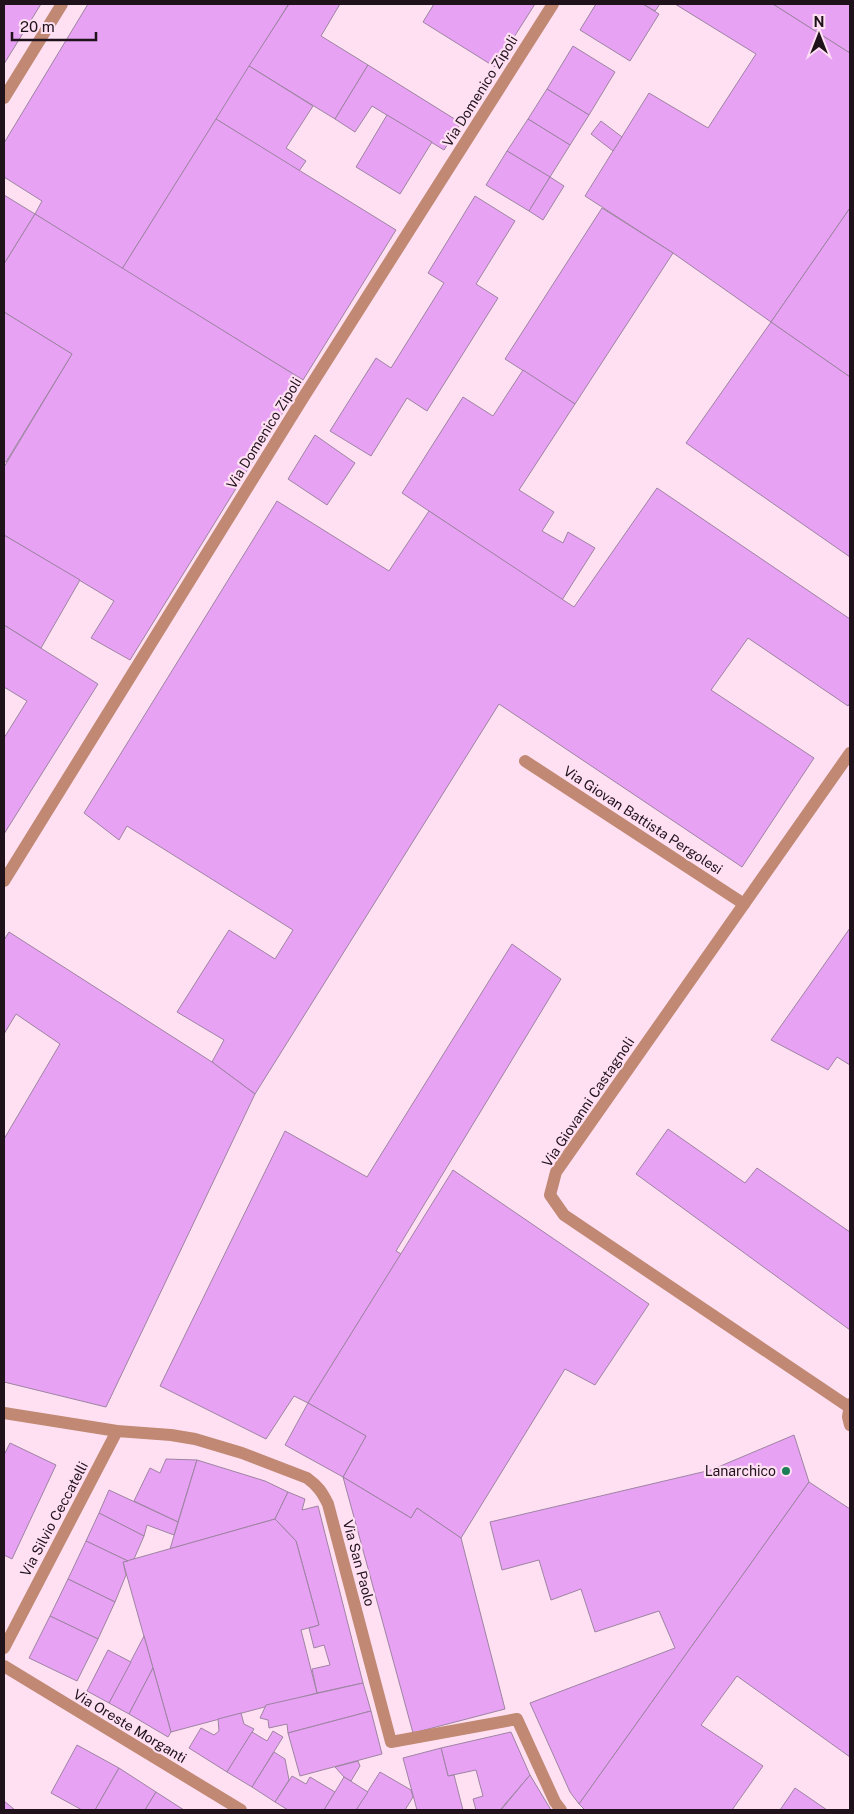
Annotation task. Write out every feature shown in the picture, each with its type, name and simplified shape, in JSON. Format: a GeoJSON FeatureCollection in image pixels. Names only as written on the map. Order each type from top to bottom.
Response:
{"type":"FeatureCollection","features":[{"type":"Feature","properties":{"kind":"street"},"geometry":{"type":"LineString","coordinates":[[4,98],[62,4]]}},
{"type":"Feature","properties":{"kind":"street","name":"Via Domenico Zipoli"},"geometry":{"type":"LineString","coordinates":[[4,881],[303,398],[553,4]]}},
{"type":"Feature","properties":{"kind":"street","name":"Via Giovanni Castagnoli"},"geometry":{"type":"LineString","coordinates":[[850,753],[556,1172],[550,1195],[564,1215],[850,1405]]}},
{"type":"Feature","properties":{"kind":"street","name":"Via Giovan Battista Pergolesi"},"geometry":{"type":"LineString","coordinates":[[525,761],[744,904]]}},
{"type":"Feature","properties":{"kind":"street"},"geometry":{"type":"LineString","coordinates":[[850,1405],[848,1417],[850,1425]]}},
{"type":"Feature","properties":{"kind":"street","name":"Via San Paolo"},"geometry":{"type":"LineString","coordinates":[[4,1413],[118,1431],[171,1435],[195,1440],[242,1453],[307,1478],[316,1484],[322,1491],[328,1504],[391,1742],[517,1719],[555,1802],[561,1810]]}},
{"type":"Feature","properties":{"kind":"street","name":"Via Silvio Ceccatelli"},"geometry":{"type":"LineString","coordinates":[[4,1648],[118,1431]]}},
{"type":"Feature","properties":{"kind":"street","name":"Via Oreste Morganti"},"geometry":{"type":"LineString","coordinates":[[4,1666],[241,1810]]}},
{"type":"Feature","properties":{"kind":"building"},"geometry":{"type":"Polygon","coordinates":[[[4,4],[41,4],[4,64],[4,4]]]}},
{"type":"Feature","properties":{"kind":"building"},"geometry":{"type":"Polygon","coordinates":[[[88,4],[288,5],[122,269],[35,214],[42,201],[4,177],[4,143],[88,4]]]}},
{"type":"Feature","properties":{"kind":"building"},"geometry":{"type":"Polygon","coordinates":[[[289,4],[340,4],[321,36],[368,65],[335,119],[249,66],[289,4]]]}},
{"type":"Feature","properties":{"kind":"building"},"geometry":{"type":"Polygon","coordinates":[[[434,4],[535,4],[495,67],[423,22],[434,4]]]}},
{"type":"Feature","properties":{"kind":"building"},"geometry":{"type":"Polygon","coordinates":[[[596,4],[643,4],[659,14],[630,61],[580,30],[596,4]]]}},
{"type":"Feature","properties":{"kind":"building"},"geometry":{"type":"Polygon","coordinates":[[[643,4],[660,4],[655,11],[643,4]]]}},
{"type":"Feature","properties":{"kind":"building"},"geometry":{"type":"Polygon","coordinates":[[[675,4],[773,4],[850,53],[850,208],[771,322],[673,253],[585,196],[649,93],[708,128],[756,54],[675,4]]]}},
{"type":"Feature","properties":{"kind":"building"},"geometry":{"type":"Polygon","coordinates":[[[773,4],[850,4],[850,53],[773,4]]]}},
{"type":"Feature","properties":{"kind":"building"},"geometry":{"type":"Polygon","coordinates":[[[573,46],[615,72],[589,115],[547,89],[573,46]]]}},
{"type":"Feature","properties":{"kind":"building"},"geometry":{"type":"Polygon","coordinates":[[[368,65],[461,123],[444,150],[372,106],[355,132],[335,119],[368,65]]]}},
{"type":"Feature","properties":{"kind":"building"},"geometry":{"type":"Polygon","coordinates":[[[249,66],[313,106],[286,148],[306,161],[299,171],[216,119],[249,66]]]}},
{"type":"Feature","properties":{"kind":"building"},"geometry":{"type":"Polygon","coordinates":[[[547,89],[589,115],[570,145],[528,119],[547,89]]]}},
{"type":"Feature","properties":{"kind":"building"},"geometry":{"type":"Polygon","coordinates":[[[387,115],[432,142],[400,194],[356,167],[387,115]]]}},
{"type":"Feature","properties":{"kind":"building"},"geometry":{"type":"Polygon","coordinates":[[[216,119],[396,230],[303,380],[122,269],[216,119]]]}},
{"type":"Feature","properties":{"kind":"building"},"geometry":{"type":"Polygon","coordinates":[[[528,119],[570,145],[550,177],[507,151],[528,119]]]}},
{"type":"Feature","properties":{"kind":"building"},"geometry":{"type":"Polygon","coordinates":[[[601,121],[622,137],[613,151],[591,134],[601,121]]]}},
{"type":"Feature","properties":{"kind":"building"},"geometry":{"type":"Polygon","coordinates":[[[507,151],[550,177],[529,211],[486,185],[507,151]]]}},
{"type":"Feature","properties":{"kind":"building"},"geometry":{"type":"Polygon","coordinates":[[[550,177],[564,186],[543,220],[529,211],[550,177]]]}},
{"type":"Feature","properties":{"kind":"building"},"geometry":{"type":"Polygon","coordinates":[[[4,195],[35,214],[4,264],[4,195]]]}},
{"type":"Feature","properties":{"kind":"building"},"geometry":{"type":"Polygon","coordinates":[[[475,196],[515,221],[476,284],[498,298],[427,411],[407,398],[371,456],[330,431],[376,358],[391,368],[444,283],[428,273],[475,196]]]}},
{"type":"Feature","properties":{"kind":"building"},"geometry":{"type":"Polygon","coordinates":[[[602,208],[673,253],[575,404],[505,359],[602,208]]]}},
{"type":"Feature","properties":{"kind":"building"},"geometry":{"type":"Polygon","coordinates":[[[850,208],[850,377],[771,322],[850,208]]]}},
{"type":"Feature","properties":{"kind":"building"},"geometry":{"type":"Polygon","coordinates":[[[35,214],[303,380],[130,660],[91,638],[114,601],[4,535],[4,467],[72,354],[4,312],[4,264],[35,214]]]}},
{"type":"Feature","properties":{"kind":"building"},"geometry":{"type":"Polygon","coordinates":[[[4,312],[72,354],[6,462],[4,461],[4,312]]]}},
{"type":"Feature","properties":{"kind":"building"},"geometry":{"type":"Polygon","coordinates":[[[771,322],[850,377],[850,557],[686,443],[771,322]]]}},
{"type":"Feature","properties":{"kind":"building"},"geometry":{"type":"Polygon","coordinates":[[[523,370],[575,404],[519,490],[554,512],[542,531],[563,543],[568,532],[595,548],[562,600],[402,493],[463,397],[493,416],[523,370]]]}},
{"type":"Feature","properties":{"kind":"building"},"geometry":{"type":"Polygon","coordinates":[[[315,435],[355,463],[327,505],[288,479],[315,435]]]}},
{"type":"Feature","properties":{"kind":"building"},"geometry":{"type":"Polygon","coordinates":[[[657,488],[850,619],[850,703],[848,706],[748,638],[711,690],[814,758],[742,867],[499,704],[255,1094],[212,1062],[224,1040],[177,1012],[229,930],[275,959],[293,930],[127,826],[119,840],[84,813],[277,501],[389,571],[429,511],[574,607],[657,488]]]}},
{"type":"Feature","properties":{"kind":"building"},"geometry":{"type":"Polygon","coordinates":[[[4,535],[80,580],[41,648],[4,625],[4,535]]]}},
{"type":"Feature","properties":{"kind":"building"},"geometry":{"type":"Polygon","coordinates":[[[4,625],[98,684],[4,834],[4,738],[27,701],[4,687],[4,625]]]}},
{"type":"Feature","properties":{"kind":"building"},"geometry":{"type":"Polygon","coordinates":[[[850,928],[850,1065],[837,1057],[828,1070],[771,1040],[850,928]]]}},
{"type":"Feature","properties":{"kind":"building"},"geometry":{"type":"Polygon","coordinates":[[[9,932],[212,1062],[255,1094],[106,1407],[4,1382],[4,1139],[60,1044],[16,1014],[4,1034],[4,940],[9,932]]]}},
{"type":"Feature","properties":{"kind":"building"},"geometry":{"type":"Polygon","coordinates":[[[512,944],[561,979],[396,1251],[401,1254],[308,1403],[294,1396],[266,1439],[160,1386],[285,1131],[367,1177],[512,944]]]}},
{"type":"Feature","properties":{"kind":"building"},"geometry":{"type":"Polygon","coordinates":[[[668,1129],[745,1183],[757,1168],[850,1232],[850,1330],[636,1174],[668,1129]]]}},
{"type":"Feature","properties":{"kind":"building"},"geometry":{"type":"Polygon","coordinates":[[[453,1170],[649,1304],[595,1385],[565,1369],[461,1538],[417,1508],[411,1518],[343,1477],[366,1436],[308,1403],[453,1170]]]}},
{"type":"Feature","properties":{"kind":"building"},"geometry":{"type":"Polygon","coordinates":[[[308,1403],[366,1436],[343,1477],[285,1445],[308,1403]]]}},
{"type":"Feature","properties":{"kind":"building"},"geometry":{"type":"Polygon","coordinates":[[[794,1435],[809,1482],[579,1804],[570,1792],[530,1703],[675,1648],[659,1611],[595,1632],[581,1589],[551,1600],[539,1560],[502,1570],[490,1522],[711,1470],[794,1435]]]}},
{"type":"Feature","properties":{"kind":"building"},"geometry":{"type":"Polygon","coordinates":[[[10,1443],[56,1465],[12,1559],[4,1555],[4,1455],[10,1443]]]}},
{"type":"Feature","properties":{"kind":"building"},"geometry":{"type":"Polygon","coordinates":[[[166,1459],[197,1460],[178,1522],[134,1501],[150,1468],[160,1473],[166,1459]]]}},
{"type":"Feature","properties":{"kind":"building"},"geometry":{"type":"Polygon","coordinates":[[[197,1460],[265,1481],[288,1492],[275,1519],[170,1549],[197,1460]]]}},
{"type":"Feature","properties":{"kind":"building"},"geometry":{"type":"Polygon","coordinates":[[[343,1477],[411,1518],[417,1508],[461,1538],[505,1709],[413,1733],[343,1477]]]}},
{"type":"Feature","properties":{"kind":"building"},"geometry":{"type":"Polygon","coordinates":[[[809,1482],[850,1509],[850,1757],[737,1676],[701,1725],[763,1766],[732,1810],[585,1810],[579,1804],[809,1482]]]}},
{"type":"Feature","properties":{"kind":"building"},"geometry":{"type":"Polygon","coordinates":[[[109,1490],[178,1522],[174,1535],[147,1525],[144,1536],[99,1513],[109,1490]]]}},
{"type":"Feature","properties":{"kind":"building"},"geometry":{"type":"Polygon","coordinates":[[[288,1492],[305,1499],[302,1510],[318,1506],[363,1683],[317,1693],[312,1669],[330,1665],[324,1645],[314,1648],[309,1628],[319,1625],[296,1541],[275,1519],[288,1492]]]}},
{"type":"Feature","properties":{"kind":"building"},"geometry":{"type":"Polygon","coordinates":[[[99,1513],[144,1536],[134,1559],[128,1561],[86,1541],[99,1513]]]}},
{"type":"Feature","properties":{"kind":"building"},"geometry":{"type":"Polygon","coordinates":[[[275,1519],[296,1541],[319,1625],[301,1630],[317,1693],[171,1732],[123,1562],[275,1519]]]}},
{"type":"Feature","properties":{"kind":"building"},"geometry":{"type":"Polygon","coordinates":[[[86,1541],[128,1561],[123,1562],[126,1575],[115,1602],[68,1579],[86,1541]]]}},
{"type":"Feature","properties":{"kind":"building"},"geometry":{"type":"Polygon","coordinates":[[[68,1579],[115,1602],[98,1639],[50,1616],[68,1579]]]}},
{"type":"Feature","properties":{"kind":"building"},"geometry":{"type":"Polygon","coordinates":[[[50,1616],[98,1639],[77,1681],[29,1658],[50,1616]]]}},
{"type":"Feature","properties":{"kind":"building"},"geometry":{"type":"Polygon","coordinates":[[[144,1636],[153,1668],[129,1714],[109,1703],[144,1636]]]}},
{"type":"Feature","properties":{"kind":"building"},"geometry":{"type":"Polygon","coordinates":[[[108,1650],[131,1662],[109,1703],[87,1691],[108,1650]]]}},
{"type":"Feature","properties":{"kind":"building"},"geometry":{"type":"Polygon","coordinates":[[[153,1668],[171,1732],[168,1737],[129,1714],[153,1668]]]}},
{"type":"Feature","properties":{"kind":"building"},"geometry":{"type":"Polygon","coordinates":[[[363,1683],[371,1711],[288,1733],[287,1724],[269,1728],[268,1720],[260,1718],[266,1705],[363,1683]]]}},
{"type":"Feature","properties":{"kind":"building"},"geometry":{"type":"Polygon","coordinates":[[[371,1711],[382,1754],[300,1776],[288,1733],[371,1711]]]}},
{"type":"Feature","properties":{"kind":"building"},"geometry":{"type":"Polygon","coordinates":[[[241,1713],[244,1724],[254,1729],[227,1772],[189,1748],[201,1728],[214,1735],[219,1731],[218,1719],[241,1713]]]}},
{"type":"Feature","properties":{"kind":"building"},"geometry":{"type":"Polygon","coordinates":[[[273,1731],[283,1737],[252,1787],[227,1772],[252,1732],[267,1741],[273,1731]]]}},
{"type":"Feature","properties":{"kind":"building"},"geometry":{"type":"Polygon","coordinates":[[[511,1732],[530,1775],[500,1810],[476,1810],[473,1799],[483,1796],[476,1770],[448,1776],[441,1748],[511,1732]]]}},
{"type":"Feature","properties":{"kind":"building"},"geometry":{"type":"Polygon","coordinates":[[[77,1745],[119,1768],[95,1810],[82,1810],[51,1793],[77,1745]]]}},
{"type":"Feature","properties":{"kind":"building"},"geometry":{"type":"Polygon","coordinates":[[[441,1748],[448,1776],[454,1775],[463,1810],[417,1810],[403,1758],[441,1748]]]}},
{"type":"Feature","properties":{"kind":"building"},"geometry":{"type":"Polygon","coordinates":[[[274,1752],[285,1759],[289,1780],[275,1802],[252,1787],[274,1752]]]}},
{"type":"Feature","properties":{"kind":"building"},"geometry":{"type":"Polygon","coordinates":[[[358,1761],[360,1766],[351,1781],[344,1777],[335,1767],[358,1761]]]}},
{"type":"Feature","properties":{"kind":"building"},"geometry":{"type":"Polygon","coordinates":[[[119,1768],[156,1792],[145,1810],[95,1810],[119,1768]]]}},
{"type":"Feature","properties":{"kind":"building"},"geometry":{"type":"Polygon","coordinates":[[[380,1772],[411,1790],[413,1797],[405,1810],[356,1810],[380,1772]]]}},
{"type":"Feature","properties":{"kind":"building"},"geometry":{"type":"Polygon","coordinates":[[[530,1775],[551,1810],[501,1810],[530,1775]]]}},
{"type":"Feature","properties":{"kind":"building"},"geometry":{"type":"Polygon","coordinates":[[[292,1776],[306,1784],[310,1777],[335,1792],[324,1810],[288,1810],[275,1802],[292,1776]]]}},
{"type":"Feature","properties":{"kind":"building"},"geometry":{"type":"Polygon","coordinates":[[[344,1777],[368,1792],[356,1810],[324,1810],[344,1777]]]}},
{"type":"Feature","properties":{"kind":"building"},"geometry":{"type":"Polygon","coordinates":[[[795,1788],[827,1810],[780,1810],[795,1788]]]}},
{"type":"Feature","properties":{"kind":"building"},"geometry":{"type":"Polygon","coordinates":[[[156,1792],[184,1810],[145,1810],[156,1792]]]}},
{"type":"Feature","properties":{"kind":"building"},"geometry":{"type":"Polygon","coordinates":[[[4,1801],[15,1810],[4,1810],[4,1801]]]}},
{"type":"Feature","properties":{"kind":"place","name":"Lanarchico"},"geometry":{"type":"Point","coordinates":[786,1471]}}]}
